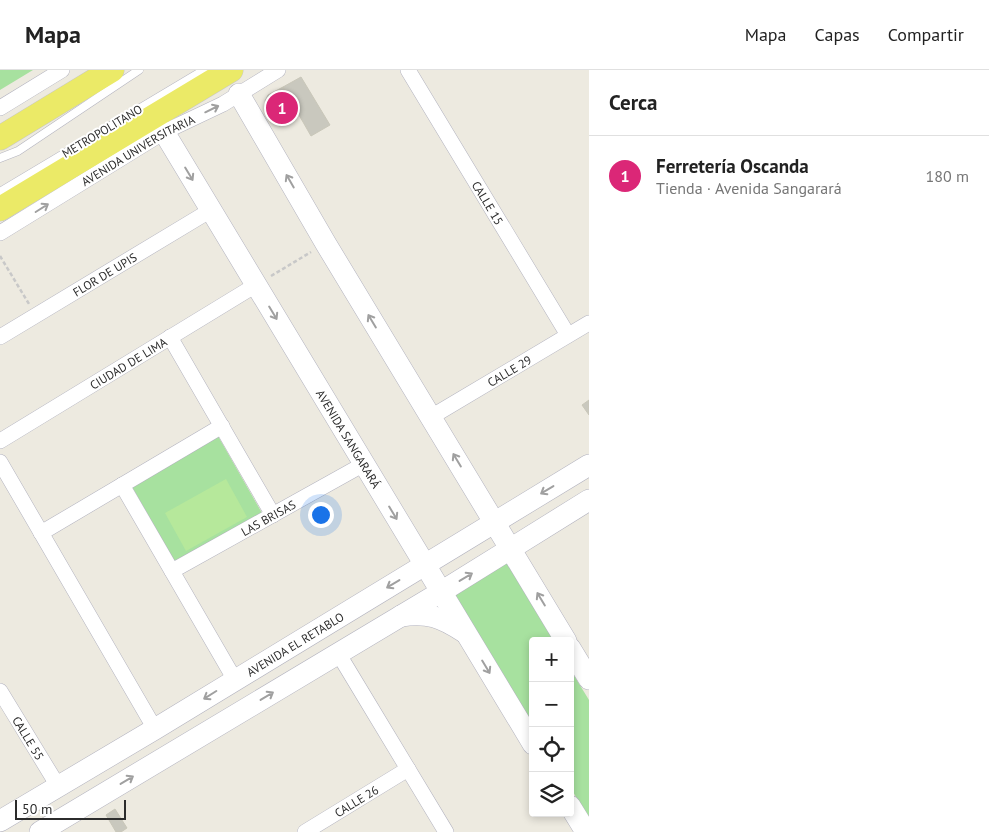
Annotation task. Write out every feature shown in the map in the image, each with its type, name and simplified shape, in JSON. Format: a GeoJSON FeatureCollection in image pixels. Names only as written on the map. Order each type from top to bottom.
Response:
{"type":"FeatureCollection","features":[{"type":"Feature","properties":{"kind":"main road"},"geometry":{"type":"LineString","coordinates":[[0,138],[112,70]]}},
{"type":"Feature","properties":{"kind":"main road","name":"AVENIDA UNIVERSITARIA"},"geometry":{"type":"LineString","coordinates":[[0,209],[231,70]]}},
{"type":"Feature","properties":{"kind":"main road"},"geometry":{"type":"LineString","coordinates":[[0,118],[45,99],[73,94]]}},
{"type":"Feature","properties":{"kind":"street"},"geometry":{"type":"LineString","coordinates":[[0,108],[62,70]]}},
{"type":"Feature","properties":{"kind":"street","name":"AVENIDA UNIVERSITARIA"},"geometry":{"type":"LineString","coordinates":[[0,233],[164,132],[240,94],[278,70]]}},
{"type":"Feature","properties":{"kind":"street","name":"CALLE 15"},"geometry":{"type":"LineString","coordinates":[[408,70],[568,335]]}},
{"type":"Feature","properties":{"kind":"street"},"geometry":{"type":"LineString","coordinates":[[240,94],[326,244],[564,637]]}},
{"type":"Feature","properties":{"kind":"street","name":"AVENIDA SANGARARÁ"},"geometry":{"type":"LineString","coordinates":[[164,132],[529,737]]}},
{"type":"Feature","properties":{"kind":"street","name":"FLOR DE UPIS"},"geometry":{"type":"LineString","coordinates":[[0,337],[211,210]]}},
{"type":"Feature","properties":{"kind":"street","name":"CIUDAD DE LIMA"},"geometry":{"type":"LineString","coordinates":[[0,441],[256,285]]}},
{"type":"Feature","properties":{"kind":"street","name":"CALLE 29"},"geometry":{"type":"LineString","coordinates":[[431,417],[589,323]]}},
{"type":"Feature","properties":{"kind":"street"},"geometry":{"type":"LineString","coordinates":[[170,337],[272,515]]}},
{"type":"Feature","properties":{"kind":"street"},"geometry":{"type":"LineString","coordinates":[[41,533],[222,426]]}},
{"type":"Feature","properties":{"kind":"street"},"geometry":{"type":"LineString","coordinates":[[0,462],[155,729]]}},
{"type":"Feature","properties":{"kind":"street","name":"LAS BRISAS"},"geometry":{"type":"LineString","coordinates":[[172,571],[364,464]]}},
{"type":"Feature","properties":{"kind":"street","name":"AVENIDA EL RETABLO"},"geometry":{"type":"LineString","coordinates":[[0,821],[589,465]]}},
{"type":"Feature","properties":{"kind":"street"},"geometry":{"type":"LineString","coordinates":[[122,485],[235,680]]}},
{"type":"Feature","properties":{"kind":"street"},"geometry":{"type":"LineString","coordinates":[[40,832],[511,550],[589,500]]}},
{"type":"Feature","properties":{"kind":"street"},"geometry":{"type":"LineString","coordinates":[[399,617],[417,614],[429,615],[442,619],[465,632]]}},
{"type":"Feature","properties":{"kind":"street"},"geometry":{"type":"LineString","coordinates":[[338,653],[446,832]]}},
{"type":"Feature","properties":{"kind":"street"},"geometry":{"type":"LineString","coordinates":[[574,655],[589,679]]}},
{"type":"Feature","properties":{"kind":"street","name":"CALLE 55"},"geometry":{"type":"LineString","coordinates":[[0,691],[58,786]]}},
{"type":"Feature","properties":{"kind":"street","name":"CALLE 26"},"geometry":{"type":"LineString","coordinates":[[305,832],[408,769]]}},
{"type":"Feature","properties":{"kind":"street"},"geometry":{"type":"LineString","coordinates":[[574,812],[586,832]]}},
{"type":"Feature","properties":{"kind":"lane"},"geometry":{"type":"LineString","coordinates":[[0,158],[18,151],[139,70]]}},
{"type":"Feature","properties":{"kind":"lane","name":"METROPOLITANO"},"geometry":{"type":"LineString","coordinates":[[0,192],[204,70]]}},
{"type":"Feature","properties":{"kind":"path"},"geometry":{"type":"LineString","coordinates":[[256,285],[326,244]]}},
{"type":"Feature","properties":{"kind":"path"},"geometry":{"type":"LineString","coordinates":[[0,256],[36,316]]}},
{"type":"Feature","properties":{"kind":"green space"},"geometry":{"type":"Polygon","coordinates":[[[0,70],[33,70],[0,90],[0,70]]]}},
{"type":"Feature","properties":{"kind":"green space"},"geometry":{"type":"Polygon","coordinates":[[[218,436],[262,513],[175,562],[131,485],[218,436]]]}},
{"type":"Feature","properties":{"kind":"green space"},"geometry":{"type":"Polygon","coordinates":[[[226,479],[247,517],[186,551],[165,513],[226,479]]]}},
{"type":"Feature","properties":{"kind":"green space"},"geometry":{"type":"Polygon","coordinates":[[[506,560],[552,637],[529,637],[529,719],[452,594],[506,560]]]}},
{"type":"Feature","properties":{"kind":"green space"},"geometry":{"type":"Polygon","coordinates":[[[574,676],[589,700],[589,818],[574,794],[574,676]]]}},
{"type":"Feature","properties":{"kind":"building"},"geometry":{"type":"Polygon","coordinates":[[[301,77],[330,125],[311,136],[283,87],[301,77]]]}},
{"type":"Feature","properties":{"kind":"building"},"geometry":{"type":"Polygon","coordinates":[[[283,87],[298,115],[279,126],[265,101],[268,95],[283,87]]]}},
{"type":"Feature","properties":{"kind":"building"},"geometry":{"type":"Polygon","coordinates":[[[589,400],[589,415],[582,405],[589,400]]]}},
{"type":"Feature","properties":{"kind":"building"},"geometry":{"type":"Polygon","coordinates":[[[115,809],[127,828],[121,832],[116,832],[106,815],[115,809]]]}},
{"type":"Feature","properties":{"kind":"place","name":"Ferretería Oscanda"},"geometry":{"type":"Point","coordinates":[282,108]}}]}
